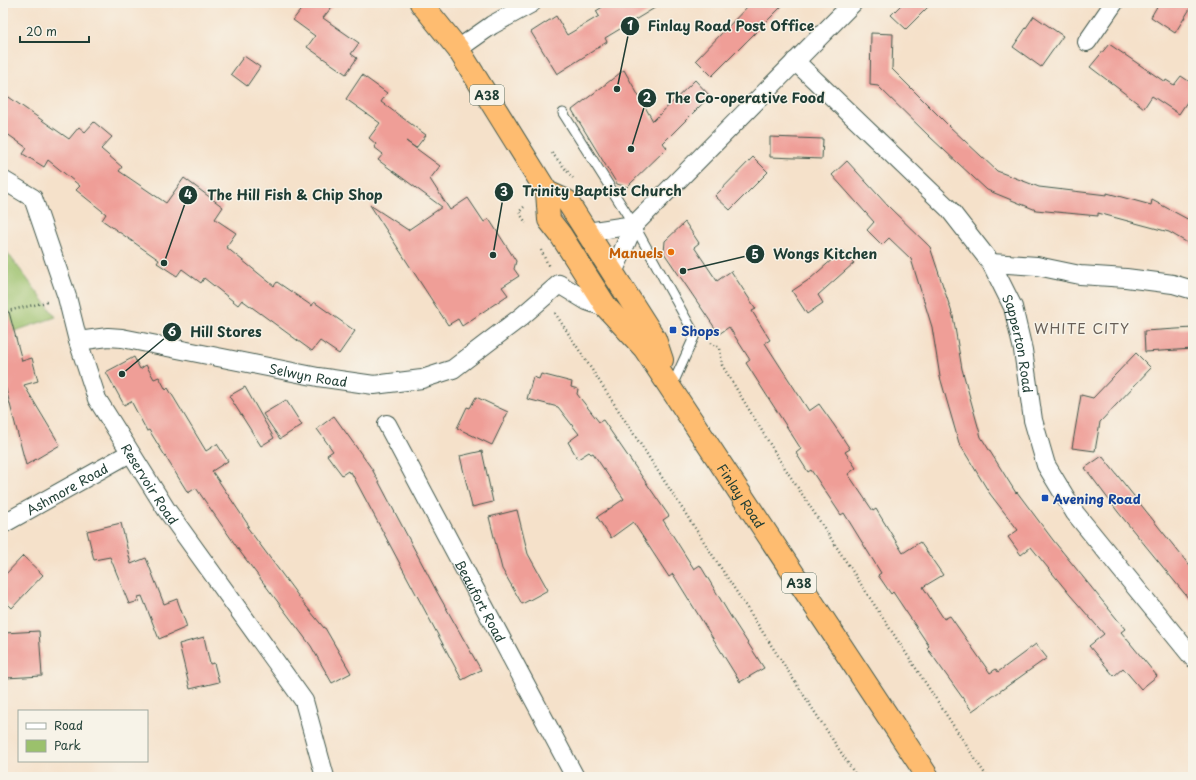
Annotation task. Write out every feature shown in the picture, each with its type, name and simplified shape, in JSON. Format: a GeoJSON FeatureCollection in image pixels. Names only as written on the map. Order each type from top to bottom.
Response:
{"type":"FeatureCollection","features":[{"type":"Feature","properties":{"kind":"highway","name":"A38"},"geometry":{"type":"LineString","coordinates":[[422,3],[458,49],[547,192],[567,201],[587,232],[655,339],[671,389]]}},
{"type":"Feature","properties":{"kind":"highway","name":"Finlay Road"},"geometry":{"type":"LineString","coordinates":[[547,192],[549,220],[560,234],[607,308],[644,348],[928,777]]}},
{"type":"Feature","properties":{"kind":"street"},"geometry":{"type":"LineString","coordinates":[[458,49],[492,25],[532,3]]}},
{"type":"Feature","properties":{"kind":"street"},"geometry":{"type":"LineString","coordinates":[[613,273],[634,225],[853,3]]}},
{"type":"Feature","properties":{"kind":"street"},"geometry":{"type":"LineString","coordinates":[[1086,42],[1114,3]]}},
{"type":"Feature","properties":{"kind":"street","name":"Sapperton Road"},"geometry":{"type":"LineString","coordinates":[[795,61],[949,209],[991,263],[1012,307],[1022,350],[1033,420],[1046,465],[1075,513],[1193,658]]}},
{"type":"Feature","properties":{"kind":"street","name":"Reservoir Road"},"geometry":{"type":"LineString","coordinates":[[3,180],[32,198],[67,297],[78,341],[97,399],[130,454],[166,509],[304,701],[325,777]]}},
{"type":"Feature","properties":{"kind":"street"},"geometry":{"type":"LineString","coordinates":[[587,232],[634,225]]}},
{"type":"Feature","properties":{"kind":"street"},"geometry":{"type":"LineString","coordinates":[[991,263],[1037,266],[1080,275],[1126,278],[1173,284],[1193,290]]}},
{"type":"Feature","properties":{"kind":"street","name":"Selwyn Road"},"geometry":{"type":"LineString","coordinates":[[78,341],[108,337],[122,338],[318,377],[374,385],[422,379],[453,369],[521,317],[559,284],[587,301],[607,308]]}},
{"type":"Feature","properties":{"kind":"street","name":"Beaufort Road"},"geometry":{"type":"LineString","coordinates":[[387,424],[575,777]]}},
{"type":"Feature","properties":{"kind":"street","name":"Ashmore Road"},"geometry":{"type":"LineString","coordinates":[[3,524],[130,454]]}},
{"type":"Feature","properties":{"kind":"lane"},"geometry":{"type":"LineString","coordinates":[[563,112],[634,225],[695,335],[671,389]]}},
{"type":"Feature","properties":{"kind":"path"},"geometry":{"type":"LineString","coordinates":[[547,147],[575,180]]}},
{"type":"Feature","properties":{"kind":"path"},"geometry":{"type":"LineString","coordinates":[[3,312],[67,297]]}},
{"type":"Feature","properties":{"kind":"path"},"geometry":{"type":"LineString","coordinates":[[545,297],[857,777]]}},
{"type":"Feature","properties":{"kind":"path"},"geometry":{"type":"LineString","coordinates":[[695,335],[720,348],[722,365],[779,459],[988,777]]}},
{"type":"Feature","properties":{"kind":"green space"},"geometry":{"type":"Polygon","coordinates":[[[3,247],[56,317],[3,335],[3,247]]]}},
{"type":"Feature","properties":{"kind":"building"},"geometry":{"type":"Polygon","coordinates":[[[306,3],[335,3],[323,18],[359,43],[351,54],[357,58],[346,74],[307,47],[315,36],[293,20],[306,3]]]}},
{"type":"Feature","properties":{"kind":"building"},"geometry":{"type":"Polygon","coordinates":[[[609,3],[663,3],[605,38],[607,42],[557,74],[531,32],[556,16],[567,35],[599,16],[596,11],[609,3]]]}},
{"type":"Feature","properties":{"kind":"building"},"geometry":{"type":"Polygon","coordinates":[[[751,3],[785,3],[712,76],[696,60],[751,3]]]}},
{"type":"Feature","properties":{"kind":"building"},"geometry":{"type":"Polygon","coordinates":[[[903,3],[932,3],[906,29],[891,15],[903,3]]]}},
{"type":"Feature","properties":{"kind":"building"},"geometry":{"type":"Polygon","coordinates":[[[1159,3],[1193,4],[1175,33],[1151,17],[1159,3]]]}},
{"type":"Feature","properties":{"kind":"building"},"geometry":{"type":"Polygon","coordinates":[[[1034,16],[1063,36],[1041,67],[1013,47],[1034,16]]]}},
{"type":"Feature","properties":{"kind":"building"},"geometry":{"type":"Polygon","coordinates":[[[871,33],[893,34],[892,69],[997,171],[1039,187],[1107,195],[1107,193],[1151,205],[1152,200],[1193,222],[1193,246],[1169,232],[1098,213],[1098,216],[1036,210],[987,190],[878,86],[870,85],[871,33]]]}},
{"type":"Feature","properties":{"kind":"building"},"geometry":{"type":"Polygon","coordinates":[[[1109,44],[1165,82],[1166,80],[1174,85],[1181,76],[1193,84],[1193,93],[1179,114],[1152,96],[1144,108],[1090,67],[1109,44]]]}},
{"type":"Feature","properties":{"kind":"building"},"geometry":{"type":"Polygon","coordinates":[[[244,56],[260,67],[247,86],[231,74],[244,56]]]}},
{"type":"Feature","properties":{"kind":"building"},"geometry":{"type":"Polygon","coordinates":[[[624,70],[653,121],[695,80],[710,96],[663,143],[667,148],[627,187],[617,184],[572,110],[624,70]]]}},
{"type":"Feature","properties":{"kind":"building"},"geometry":{"type":"Polygon","coordinates":[[[362,75],[387,93],[381,102],[426,135],[416,148],[406,141],[440,166],[430,179],[450,210],[468,198],[484,222],[489,219],[516,261],[514,269],[519,276],[502,287],[508,295],[462,326],[458,319],[448,325],[370,205],[408,230],[442,207],[378,160],[383,154],[374,147],[376,144],[369,138],[380,123],[346,99],[362,75]]]}},
{"type":"Feature","properties":{"kind":"building"},"geometry":{"type":"Polygon","coordinates":[[[3,93],[69,139],[79,127],[85,132],[94,122],[112,137],[101,149],[122,167],[119,171],[166,203],[184,178],[223,207],[215,219],[236,233],[226,247],[274,286],[277,282],[312,306],[314,302],[355,331],[339,354],[320,341],[312,351],[242,300],[238,305],[204,278],[201,283],[182,269],[177,276],[157,263],[159,260],[102,220],[106,214],[76,190],[80,186],[48,160],[44,167],[23,154],[27,148],[3,131],[3,93]]]}},
{"type":"Feature","properties":{"kind":"building"},"geometry":{"type":"Polygon","coordinates":[[[770,137],[823,139],[822,159],[770,157],[770,137]]]}},
{"type":"Feature","properties":{"kind":"building"},"geometry":{"type":"Polygon","coordinates":[[[753,157],[768,172],[730,210],[715,196],[753,157]]]}},
{"type":"Feature","properties":{"kind":"building"},"geometry":{"type":"Polygon","coordinates":[[[847,161],[888,206],[930,247],[953,316],[962,369],[981,437],[1016,493],[1017,492],[1053,540],[1125,629],[1121,632],[1157,676],[1141,689],[1123,668],[1114,676],[1089,646],[1104,634],[1031,547],[1021,555],[1008,537],[1018,530],[990,494],[959,443],[940,377],[932,327],[911,259],[889,238],[882,245],[867,230],[874,222],[832,175],[847,161]]]}},
{"type":"Feature","properties":{"kind":"building"},"geometry":{"type":"Polygon","coordinates":[[[685,222],[699,243],[694,247],[717,281],[731,271],[756,309],[752,311],[770,340],[765,343],[809,411],[819,404],[850,449],[845,452],[856,468],[848,474],[873,511],[876,509],[903,553],[920,542],[943,575],[923,587],[944,619],[950,616],[990,673],[996,669],[998,672],[1036,644],[1047,658],[972,711],[927,648],[929,646],[893,592],[891,594],[878,575],[881,573],[844,513],[841,515],[811,470],[808,472],[796,453],[801,449],[746,363],[750,360],[729,327],[719,334],[664,253],[665,241],[685,222]]]}},
{"type":"Feature","properties":{"kind":"building"},"geometry":{"type":"Polygon","coordinates":[[[843,250],[854,263],[818,295],[823,303],[807,314],[792,291],[810,279],[843,250]]]}},
{"type":"Feature","properties":{"kind":"building"},"geometry":{"type":"Polygon","coordinates":[[[9,312],[22,361],[32,358],[38,381],[24,385],[60,445],[26,465],[3,378],[3,313],[9,312]]]}},
{"type":"Feature","properties":{"kind":"building"},"geometry":{"type":"Polygon","coordinates":[[[1193,328],[1193,349],[1145,352],[1144,331],[1193,328]]]}},
{"type":"Feature","properties":{"kind":"building"},"geometry":{"type":"Polygon","coordinates":[[[1136,353],[1151,368],[1100,422],[1095,451],[1072,448],[1081,395],[1093,398],[1136,353]]]}},
{"type":"Feature","properties":{"kind":"building"},"geometry":{"type":"Polygon","coordinates":[[[134,357],[140,369],[146,365],[154,379],[159,377],[166,390],[168,388],[206,451],[217,444],[228,461],[212,471],[249,526],[247,527],[302,601],[325,628],[351,673],[332,683],[311,646],[241,553],[196,488],[188,493],[149,430],[147,431],[131,401],[124,405],[106,372],[134,357]]]}},
{"type":"Feature","properties":{"kind":"building"},"geometry":{"type":"Polygon","coordinates":[[[541,374],[572,382],[571,387],[578,389],[577,394],[599,422],[603,420],[669,516],[663,520],[694,569],[700,565],[764,668],[740,682],[673,574],[669,577],[633,522],[611,538],[597,517],[624,499],[593,453],[591,454],[589,452],[578,459],[568,442],[579,434],[558,407],[527,399],[533,377],[539,379],[541,374]]]}},
{"type":"Feature","properties":{"kind":"building"},"geometry":{"type":"Polygon","coordinates":[[[245,387],[274,438],[261,446],[229,396],[245,387]]]}},
{"type":"Feature","properties":{"kind":"building"},"geometry":{"type":"Polygon","coordinates":[[[476,397],[508,412],[492,445],[457,428],[467,407],[470,408],[476,397]]]}},
{"type":"Feature","properties":{"kind":"building"},"geometry":{"type":"Polygon","coordinates":[[[286,400],[302,425],[280,439],[263,414],[286,400]]]}},
{"type":"Feature","properties":{"kind":"building"},"geometry":{"type":"Polygon","coordinates":[[[334,416],[372,469],[437,592],[481,670],[462,680],[351,472],[349,473],[348,471],[342,475],[327,455],[333,451],[317,429],[334,416]]]}},
{"type":"Feature","properties":{"kind":"building"},"geometry":{"type":"Polygon","coordinates":[[[482,451],[493,502],[472,507],[460,456],[482,451]]]}},
{"type":"Feature","properties":{"kind":"building"},"geometry":{"type":"Polygon","coordinates":[[[1102,456],[1193,570],[1193,604],[1118,512],[1085,468],[1102,456]]]}},
{"type":"Feature","properties":{"kind":"building"},"geometry":{"type":"Polygon","coordinates":[[[517,510],[528,554],[548,590],[522,604],[502,569],[489,517],[517,510]]]}},
{"type":"Feature","properties":{"kind":"building"},"geometry":{"type":"Polygon","coordinates":[[[121,523],[131,564],[146,558],[164,604],[177,599],[187,627],[159,639],[142,596],[138,597],[139,601],[129,604],[110,557],[94,560],[87,531],[121,523]]]}},
{"type":"Feature","properties":{"kind":"building"},"geometry":{"type":"Polygon","coordinates":[[[23,556],[43,575],[12,608],[3,599],[3,577],[23,556]]]}},
{"type":"Feature","properties":{"kind":"building"},"geometry":{"type":"Polygon","coordinates":[[[39,631],[42,676],[6,678],[4,633],[39,631]]]}},
{"type":"Feature","properties":{"kind":"building"},"geometry":{"type":"Polygon","coordinates":[[[204,637],[210,664],[214,663],[219,682],[190,689],[179,644],[204,637]]]}},
{"type":"Feature","properties":{"kind":"place","name":"Finlay Road Post Office"},"geometry":{"type":"Point","coordinates":[617,89]}},
{"type":"Feature","properties":{"kind":"place","name":"The Co-operative Food"},"geometry":{"type":"Point","coordinates":[631,149]}},
{"type":"Feature","properties":{"kind":"place","name":"Manuels"},"geometry":{"type":"Point","coordinates":[671,252]}},
{"type":"Feature","properties":{"kind":"place","name":"Trinity Baptist Church"},"geometry":{"type":"Point","coordinates":[493,255]}},
{"type":"Feature","properties":{"kind":"place","name":"The Hill Fish & Chip Shop"},"geometry":{"type":"Point","coordinates":[164,263]}},
{"type":"Feature","properties":{"kind":"place","name":"Wongs Kitchen"},"geometry":{"type":"Point","coordinates":[683,271]}},
{"type":"Feature","properties":{"kind":"place","name":"Shops"},"geometry":{"type":"Point","coordinates":[673,330]}},
{"type":"Feature","properties":{"kind":"place","name":"Hill Stores"},"geometry":{"type":"Point","coordinates":[122,374]}},
{"type":"Feature","properties":{"kind":"place","name":"Avening Road"},"geometry":{"type":"Point","coordinates":[1045,498]}},
{"type":"Feature","properties":{"kind":"district","name":"WHITE CITY"},"geometry":{"type":"Point","coordinates":[1082,328]}}]}
